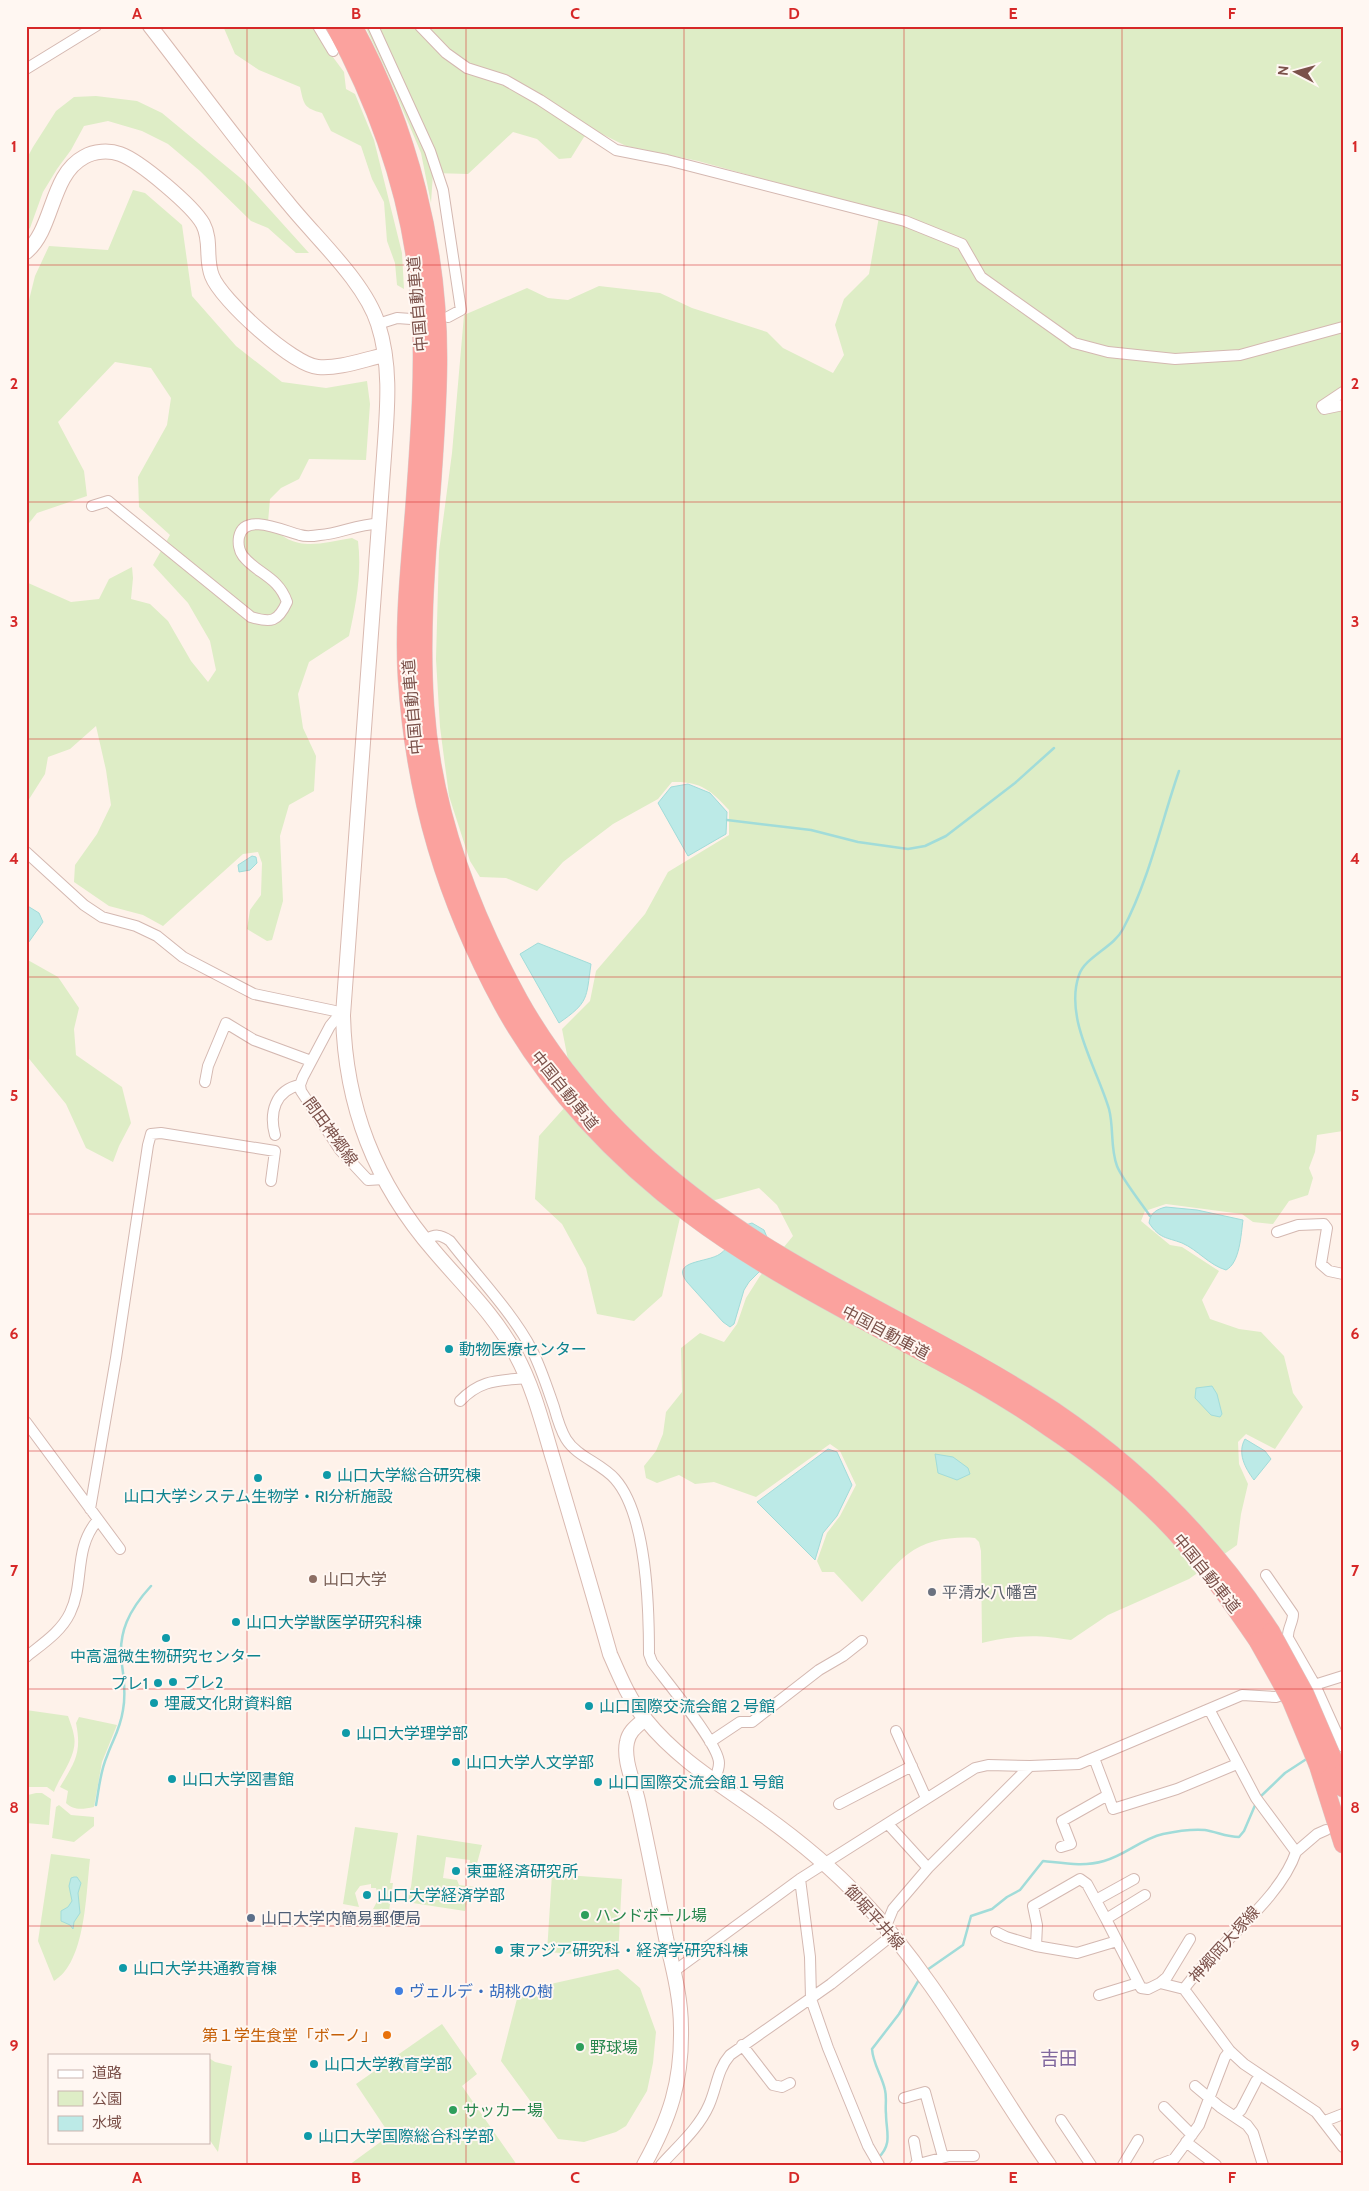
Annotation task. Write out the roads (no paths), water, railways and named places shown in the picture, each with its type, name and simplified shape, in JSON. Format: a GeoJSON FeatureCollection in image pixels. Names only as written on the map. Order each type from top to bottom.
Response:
{"type":"FeatureCollection","features":[{"type":"Feature","properties":{"kind":"highway","name":"中国自動車道"},"geometry":{"type":"LineString","coordinates":[[335,26],[374,107],[391,156],[405,206],[415,259],[421,310],[421,415],[409,585],[407,673],[411,720],[422,795],[446,881],[463,926],[506,1010],[525,1040],[572,1103],[629,1163],[676,1203],[723,1228],[777,1263],[1006,1382],[1054,1412],[1101,1445],[1145,1482],[1195,1533],[1241,1590],[1264,1637],[1305,1694],[1343,1788]]}},
{"type":"Feature","properties":{"kind":"highway","name":"中国自動車道"},"geometry":{"type":"LineString","coordinates":[[353,26],[390,106],[407,153],[420,200],[430,259],[438,360],[436,417],[423,603],[424,687],[431,754],[438,792],[461,876],[477,918],[514,990],[537,1030],[570,1075],[594,1105],[647,1159],[684,1190],[723,1228]]}},
{"type":"Feature","properties":{"kind":"highway","name":"中国自動車道"},"geometry":{"type":"LineString","coordinates":[[1331,1757],[1343,1844]]}},
{"type":"Feature","properties":{"kind":"street"},"geometry":{"type":"LineString","coordinates":[[26,68],[96,26]]}},
{"type":"Feature","properties":{"kind":"street","name":"御堀平井線"},"geometry":{"type":"LineString","coordinates":[[150,26],[288,203],[360,290],[378,324],[385,355],[388,398],[380,524],[341,1015],[350,1091],[365,1137],[384,1179],[411,1222],[494,1319],[514,1350],[527,1378],[610,1654],[621,1680],[645,1719],[674,1749],[713,1781],[770,1821],[825,1864],[860,1897],[886,1926],[928,1981],[1049,2165]]}},
{"type":"Feature","properties":{"kind":"street"},"geometry":{"type":"LineString","coordinates":[[318,26],[334,51]]}},
{"type":"Feature","properties":{"kind":"street"},"geometry":{"type":"LineString","coordinates":[[373,26],[430,151],[443,190],[461,310],[448,317]]}},
{"type":"Feature","properties":{"kind":"street"},"geometry":{"type":"LineString","coordinates":[[420,26],[446,53],[467,68],[505,80],[540,100],[616,150],[667,160],[778,190],[905,221],[962,244],[981,277],[1074,343],[1108,352],[1175,359],[1231,356],[1249,353],[1343,327]]}},
{"type":"Feature","properties":{"kind":"street"},"geometry":{"type":"LineString","coordinates":[[26,252],[36,239],[71,166],[85,156],[97,152],[119,153],[135,161],[198,217],[208,236],[209,266],[217,286],[232,304],[291,356],[307,365],[320,368],[385,355]]}},
{"type":"Feature","properties":{"kind":"street"},"geometry":{"type":"LineString","coordinates":[[378,324],[397,318],[411,318]]}},
{"type":"Feature","properties":{"kind":"street"},"geometry":{"type":"LineString","coordinates":[[1343,392],[1322,406],[1324,410],[1330,410],[1343,405]]}},
{"type":"Feature","properties":{"kind":"street"},"geometry":{"type":"LineString","coordinates":[[92,506],[108,501],[244,612],[251,617],[265,622],[275,620],[287,602],[283,590],[243,556],[239,546],[239,536],[244,528],[261,524],[302,536],[322,536],[369,524],[380,524]]}},
{"type":"Feature","properties":{"kind":"street"},"geometry":{"type":"LineString","coordinates":[[26,852],[84,905],[102,917],[136,926],[157,936],[183,957],[254,994],[335,1011],[341,1015]]}},
{"type":"Feature","properties":{"kind":"street","name":"問田神郷線"},"geometry":{"type":"LineString","coordinates":[[341,1015],[330,1026],[300,1085],[307,1101],[340,1150],[368,1180],[384,1179]]}},
{"type":"Feature","properties":{"kind":"street"},"geometry":{"type":"LineString","coordinates":[[205,1082],[208,1066],[226,1023],[254,1040],[311,1061]]}},
{"type":"Feature","properties":{"kind":"street"},"geometry":{"type":"LineString","coordinates":[[275,1136],[272,1112],[276,1101],[292,1086],[300,1085]]}},
{"type":"Feature","properties":{"kind":"street"},"geometry":{"type":"LineString","coordinates":[[90,1508],[116,1358],[151,1134],[161,1133],[275,1151],[271,1181]]}},
{"type":"Feature","properties":{"kind":"street"},"geometry":{"type":"LineString","coordinates":[[1277,1232],[1298,1225],[1324,1224],[1327,1228],[1321,1264],[1329,1271],[1343,1274]]}},
{"type":"Feature","properties":{"kind":"street"},"geometry":{"type":"LineString","coordinates":[[425,1240],[434,1235],[440,1235],[450,1241],[509,1315],[522,1332],[540,1366],[560,1429],[566,1440],[575,1450],[605,1469],[627,1496],[637,1529],[647,1585],[649,1600],[649,1654],[652,1662],[700,1725],[710,1742],[719,1762],[713,1781]]}},
{"type":"Feature","properties":{"kind":"street"},"geometry":{"type":"LineString","coordinates":[[460,1401],[471,1389],[483,1384],[527,1378]]}},
{"type":"Feature","properties":{"kind":"street"},"geometry":{"type":"LineString","coordinates":[[26,1422],[90,1508],[97,1521],[120,1549]]}},
{"type":"Feature","properties":{"kind":"street"},"geometry":{"type":"LineString","coordinates":[[26,1657],[60,1629],[70,1613],[75,1599],[83,1545],[97,1521]]}},
{"type":"Feature","properties":{"kind":"street"},"geometry":{"type":"LineString","coordinates":[[1266,1575],[1291,1610],[1292,1622],[1287,1632],[1288,1638],[1315,1685],[1331,1757]]}},
{"type":"Feature","properties":{"kind":"street"},"geometry":{"type":"LineString","coordinates":[[710,1742],[740,1722],[752,1722],[819,1670],[843,1656],[862,1641]]}},
{"type":"Feature","properties":{"kind":"street"},"geometry":{"type":"LineString","coordinates":[[674,1972],[800,1879],[975,1768],[988,1765],[1079,1764],[1242,1695],[1276,1696],[1343,1676]]}},
{"type":"Feature","properties":{"kind":"street"},"geometry":{"type":"LineString","coordinates":[[1209,1708],[1257,1800],[1296,1852],[1304,1848],[1317,1834],[1326,1830]]}},
{"type":"Feature","properties":{"kind":"street"},"geometry":{"type":"LineString","coordinates":[[644,2165],[662,2132],[672,2107],[678,2071],[681,2026],[674,1972],[626,1754],[626,1742],[631,1730],[645,1719]]}},
{"type":"Feature","properties":{"kind":"street"},"geometry":{"type":"LineString","coordinates":[[896,1731],[926,1798]]}},
{"type":"Feature","properties":{"kind":"street"},"geometry":{"type":"LineString","coordinates":[[1094,1758],[1113,1809],[1177,1789],[1237,1764]]}},
{"type":"Feature","properties":{"kind":"street"},"geometry":{"type":"LineString","coordinates":[[839,1804],[912,1766]]}},
{"type":"Feature","properties":{"kind":"street"},"geometry":{"type":"LineString","coordinates":[[661,2165],[703,2116],[710,2103],[722,2065],[742,2045],[811,1998],[886,1940],[886,1926],[893,1909],[928,1868],[1030,1766]]}},
{"type":"Feature","properties":{"kind":"street"},"geometry":{"type":"LineString","coordinates":[[1061,1847],[1071,1844],[1062,1821],[1108,1795]]}},
{"type":"Feature","properties":{"kind":"street"},"geometry":{"type":"LineString","coordinates":[[888,1824],[928,1868]]}},
{"type":"Feature","properties":{"kind":"street","name":"神郷岡大塚線"},"geometry":{"type":"LineString","coordinates":[[1296,1852],[1280,1882],[1184,1989],[1230,2051],[1244,2064],[1316,2112],[1325,2121],[1343,2147]]}},
{"type":"Feature","properties":{"kind":"street"},"geometry":{"type":"LineString","coordinates":[[800,1879],[810,1958],[811,1998],[828,2048],[872,2152],[879,2164]]}},
{"type":"Feature","properties":{"kind":"street"},"geometry":{"type":"LineString","coordinates":[[1036,1946],[1037,1925],[1033,1906],[1080,1879],[1087,1884],[1138,1983],[1145,1990],[1160,1983],[1167,1977],[1190,1939]]}},
{"type":"Feature","properties":{"kind":"street"},"geometry":{"type":"LineString","coordinates":[[1096,1900],[1134,1879]]}},
{"type":"Feature","properties":{"kind":"street"},"geometry":{"type":"LineString","coordinates":[[1106,1919],[1145,1895]]}},
{"type":"Feature","properties":{"kind":"street"},"geometry":{"type":"LineString","coordinates":[[996,1932],[1036,1946],[1077,1952],[1116,1941]]}},
{"type":"Feature","properties":{"kind":"street"},"geometry":{"type":"LineString","coordinates":[[1100,1995],[1138,1983]]}},
{"type":"Feature","properties":{"kind":"street"},"geometry":{"type":"LineString","coordinates":[[1160,1983],[1184,1989]]}},
{"type":"Feature","properties":{"kind":"street"},"geometry":{"type":"LineString","coordinates":[[742,2045],[773,2085],[782,2087],[790,2083]]}},
{"type":"Feature","properties":{"kind":"street"},"geometry":{"type":"LineString","coordinates":[[1158,2165],[1174,2158],[1199,2125],[1225,2057],[1230,2051]]}},
{"type":"Feature","properties":{"kind":"street"},"geometry":{"type":"LineString","coordinates":[[1235,2116],[1241,2110],[1256,2081]]}},
{"type":"Feature","properties":{"kind":"street"},"geometry":{"type":"LineString","coordinates":[[1195,2086],[1235,2116],[1253,2133],[1263,2165]]}},
{"type":"Feature","properties":{"kind":"street"},"geometry":{"type":"LineString","coordinates":[[904,2098],[925,2092],[943,2157]]}},
{"type":"Feature","properties":{"kind":"street"},"geometry":{"type":"LineString","coordinates":[[1164,2107],[1189,2139],[1216,2165]]}},
{"type":"Feature","properties":{"kind":"street"},"geometry":{"type":"LineString","coordinates":[[1325,2121],[1343,2114]]}},
{"type":"Feature","properties":{"kind":"street"},"geometry":{"type":"LineString","coordinates":[[1061,2120],[1091,2165]]}},
{"type":"Feature","properties":{"kind":"street"},"geometry":{"type":"LineString","coordinates":[[1123,2165],[1138,2140]]}},
{"type":"Feature","properties":{"kind":"street"},"geometry":{"type":"LineString","coordinates":[[914,2141],[916,2164],[949,2156],[974,2156]]}},
{"type":"Feature","properties":{"kind":"water"},"geometry":{"type":"Polygon","coordinates":[[[688,784],[710,793],[727,812],[726,834],[688,856],[658,803],[671,787],[688,784]]]}},
{"type":"Feature","properties":{"kind":"water"},"geometry":{"type":"Polygon","coordinates":[[[252,856],[256,857],[257,863],[250,870],[239,872],[238,865],[252,856]]]}},
{"type":"Feature","properties":{"kind":"water"},"geometry":{"type":"Polygon","coordinates":[[[26,905],[39,913],[43,922],[26,946],[26,905]]]}},
{"type":"Feature","properties":{"kind":"water"},"geometry":{"type":"Polygon","coordinates":[[[538,943],[591,964],[587,993],[584,999],[576,1010],[559,1023],[520,954],[538,943]]]}},
{"type":"Feature","properties":{"kind":"water"},"geometry":{"type":"Polygon","coordinates":[[[1166,1207],[1197,1210],[1243,1220],[1239,1248],[1231,1266],[1226,1270],[1220,1268],[1188,1246],[1164,1237],[1157,1232],[1149,1223],[1151,1217],[1154,1212],[1166,1207]]]}},
{"type":"Feature","properties":{"kind":"water"},"geometry":{"type":"Polygon","coordinates":[[[752,1223],[764,1230],[769,1242],[761,1270],[744,1290],[734,1324],[730,1327],[723,1322],[687,1282],[683,1275],[683,1270],[692,1263],[720,1254],[729,1245],[742,1226],[752,1223]]]}},
{"type":"Feature","properties":{"kind":"water"},"geometry":{"type":"Polygon","coordinates":[[[1212,1386],[1217,1394],[1222,1414],[1220,1417],[1211,1415],[1195,1398],[1196,1388],[1212,1386]]]}},
{"type":"Feature","properties":{"kind":"water"},"geometry":{"type":"Polygon","coordinates":[[[1245,1439],[1265,1451],[1271,1459],[1254,1480],[1243,1460],[1242,1450],[1245,1439]]]}},
{"type":"Feature","properties":{"kind":"water"},"geometry":{"type":"Polygon","coordinates":[[[828,1449],[837,1452],[852,1485],[837,1516],[823,1533],[815,1560],[757,1502],[828,1449]]]}},
{"type":"Feature","properties":{"kind":"water"},"geometry":{"type":"Polygon","coordinates":[[[935,1454],[953,1457],[968,1468],[970,1474],[957,1480],[938,1473],[935,1454]]]}},
{"type":"Feature","properties":{"kind":"water"},"geometry":{"type":"Polygon","coordinates":[[[77,1877],[81,1883],[78,1893],[80,1913],[74,1922],[73,1929],[70,1925],[61,1921],[61,1911],[68,1907],[72,1901],[69,1886],[71,1878],[77,1877]]]}},
{"type":"Feature","properties":{"kind":"waterway"},"geometry":{"type":"LineString","coordinates":[[727,820],[811,830],[858,842],[908,849],[925,846],[946,836],[1015,783],[1054,748]]}},
{"type":"Feature","properties":{"kind":"waterway"},"geometry":{"type":"LineString","coordinates":[[1150,1216],[1117,1166],[1109,1109],[1084,1043],[1076,1008],[1075,991],[1082,969],[1119,935],[1132,910],[1147,871],[1179,771]]}},
{"type":"Feature","properties":{"kind":"waterway"},"geometry":{"type":"LineString","coordinates":[[96,1805],[103,1768],[120,1723],[124,1704],[121,1653],[123,1632],[131,1612],[151,1586]]}},
{"type":"Feature","properties":{"kind":"waterway"},"geometry":{"type":"LineString","coordinates":[[1259,1798],[1285,1773],[1308,1758]]}},
{"type":"Feature","properties":{"kind":"waterway"},"geometry":{"type":"LineString","coordinates":[[927,1970],[963,1945],[971,1916],[992,1909],[1007,1897],[1020,1890],[1043,1861],[1074,1864],[1096,1863],[1119,1855],[1155,1836],[1179,1831],[1205,1830],[1239,1837],[1244,1831],[1256,1803]]}},
{"type":"Feature","properties":{"kind":"waterway"},"geometry":{"type":"LineString","coordinates":[[878,2158],[886,2148],[888,2137],[886,2096],[872,2049],[899,2014],[920,1978]]}},
{"type":"Feature","properties":{"kind":"place","name":"動物医療センター"},"geometry":{"type":"Point","coordinates":[449,1349]}},
{"type":"Feature","properties":{"kind":"place","name":"山口大学総合研究棟"},"geometry":{"type":"Point","coordinates":[327,1475]}},
{"type":"Feature","properties":{"kind":"place","name":"山口大学システム生物学・RI分析施設"},"geometry":{"type":"Point","coordinates":[258,1478]}},
{"type":"Feature","properties":{"kind":"place","name":"山口大学"},"geometry":{"type":"Point","coordinates":[313,1579]}},
{"type":"Feature","properties":{"kind":"place","name":"平清水八幡宮"},"geometry":{"type":"Point","coordinates":[932,1592]}},
{"type":"Feature","properties":{"kind":"place","name":"山口大学獣医学研究科棟"},"geometry":{"type":"Point","coordinates":[236,1622]}},
{"type":"Feature","properties":{"kind":"place","name":"中高温微生物研究センター"},"geometry":{"type":"Point","coordinates":[166,1638]}},
{"type":"Feature","properties":{"kind":"place","name":"プレ2"},"geometry":{"type":"Point","coordinates":[173,1682]}},
{"type":"Feature","properties":{"kind":"place","name":"プレ1"},"geometry":{"type":"Point","coordinates":[158,1683]}},
{"type":"Feature","properties":{"kind":"place","name":"埋蔵文化財資料館"},"geometry":{"type":"Point","coordinates":[154,1703]}},
{"type":"Feature","properties":{"kind":"place","name":"山口国際交流会館２号館"},"geometry":{"type":"Point","coordinates":[589,1706]}},
{"type":"Feature","properties":{"kind":"place","name":"山口大学理学部"},"geometry":{"type":"Point","coordinates":[346,1733]}},
{"type":"Feature","properties":{"kind":"place","name":"山口大学人文学部"},"geometry":{"type":"Point","coordinates":[456,1762]}},
{"type":"Feature","properties":{"kind":"place","name":"山口大学図書館"},"geometry":{"type":"Point","coordinates":[172,1779]}},
{"type":"Feature","properties":{"kind":"place","name":"山口国際交流会館１号館"},"geometry":{"type":"Point","coordinates":[598,1782]}},
{"type":"Feature","properties":{"kind":"place","name":"東亜経済研究所"},"geometry":{"type":"Point","coordinates":[456,1871]}},
{"type":"Feature","properties":{"kind":"place","name":"山口大学経済学部"},"geometry":{"type":"Point","coordinates":[367,1895]}},
{"type":"Feature","properties":{"kind":"place","name":"ハンドボール場"},"geometry":{"type":"Point","coordinates":[585,1915]}},
{"type":"Feature","properties":{"kind":"place","name":"山口大学内簡易郵便局"},"geometry":{"type":"Point","coordinates":[251,1918]}},
{"type":"Feature","properties":{"kind":"place","name":"東アジア研究科・経済学研究科棟"},"geometry":{"type":"Point","coordinates":[499,1950]}},
{"type":"Feature","properties":{"kind":"place","name":"山口大学共通教育棟"},"geometry":{"type":"Point","coordinates":[123,1968]}},
{"type":"Feature","properties":{"kind":"place","name":"ヴェルデ・胡桃の樹"},"geometry":{"type":"Point","coordinates":[399,1991]}},
{"type":"Feature","properties":{"kind":"place","name":"第１学生食堂「ボーノ」"},"geometry":{"type":"Point","coordinates":[387,2035]}},
{"type":"Feature","properties":{"kind":"place","name":"野球場"},"geometry":{"type":"Point","coordinates":[580,2047]}},
{"type":"Feature","properties":{"kind":"place","name":"山口大学教育学部"},"geometry":{"type":"Point","coordinates":[314,2064]}},
{"type":"Feature","properties":{"kind":"place","name":"サッカー場"},"geometry":{"type":"Point","coordinates":[453,2110]}},
{"type":"Feature","properties":{"kind":"place","name":"山口大学国際総合科学部"},"geometry":{"type":"Point","coordinates":[308,2136]}},
{"type":"Feature","properties":{"kind":"district","name":"吉田"},"geometry":{"type":"Point","coordinates":[1059,2058]}}]}
